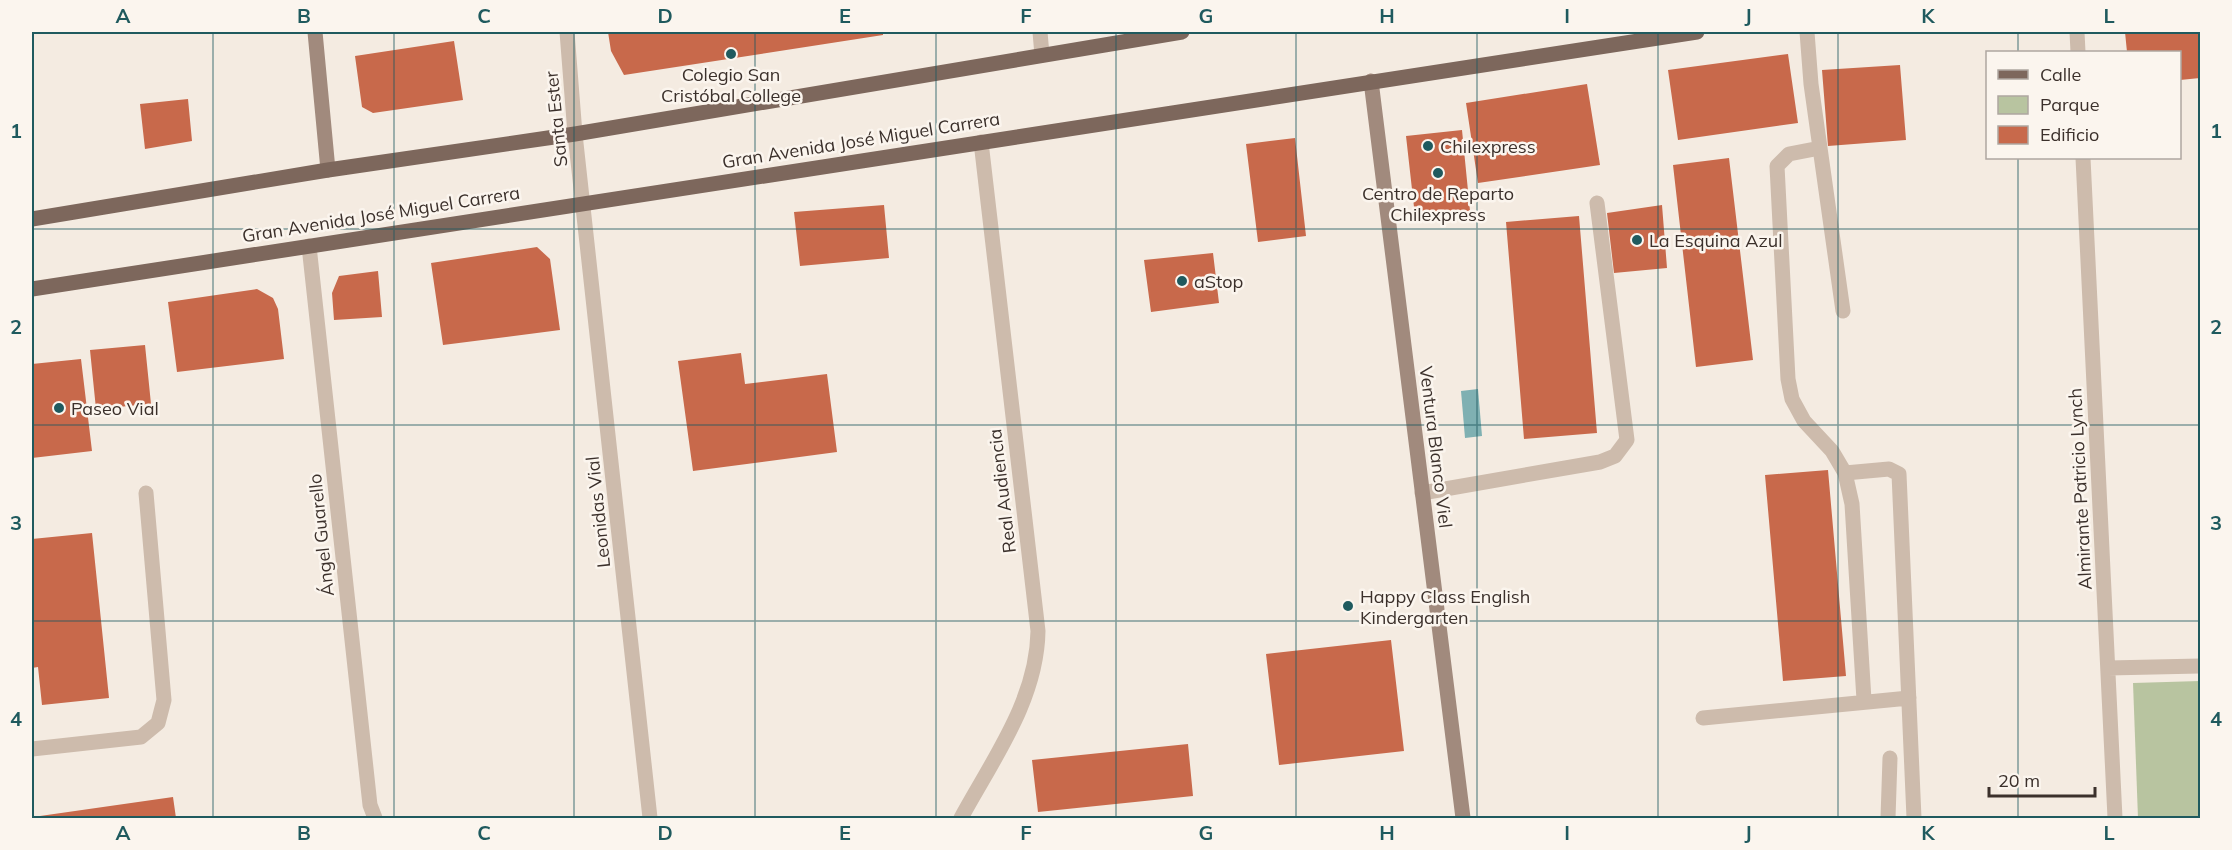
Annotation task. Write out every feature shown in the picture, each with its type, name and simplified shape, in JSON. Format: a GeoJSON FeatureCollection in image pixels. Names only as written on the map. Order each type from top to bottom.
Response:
{"type":"FeatureCollection","features":[{"type":"Feature","properties":{"kind":"main road"},"geometry":{"type":"LineString","coordinates":[[32,219],[328,170],[575,134],[1182,32]]}},
{"type":"Feature","properties":{"kind":"main road","name":"Gran Avenida José Miguel Carrera"},"geometry":{"type":"LineString","coordinates":[[32,289],[1697,32]]}},
{"type":"Feature","properties":{"kind":"street"},"geometry":{"type":"LineString","coordinates":[[315,32],[328,170]]}},
{"type":"Feature","properties":{"kind":"street","name":"Santa Ester"},"geometry":{"type":"LineString","coordinates":[[567,32],[575,134],[584,202]]}},
{"type":"Feature","properties":{"kind":"street"},"geometry":{"type":"LineString","coordinates":[[1040,32],[1042,55]]}},
{"type":"Feature","properties":{"kind":"street"},"geometry":{"type":"LineString","coordinates":[[1808,32],[1811,84],[1844,311]]}},
{"type":"Feature","properties":{"kind":"street"},"geometry":{"type":"LineString","coordinates":[[2077,32],[2078,51]]}},
{"type":"Feature","properties":{"kind":"street","name":"Ventura Blanco Viel"},"geometry":{"type":"LineString","coordinates":[[1371,81],[1463,819]]}},
{"type":"Feature","properties":{"kind":"street","name":"Real Audiencia"},"geometry":{"type":"LineString","coordinates":[[961,819],[1024,700],[1038,658],[1038,631],[981,142]]}},
{"type":"Feature","properties":{"kind":"street"},"geometry":{"type":"LineString","coordinates":[[1820,148],[1789,154],[1777,166],[1788,379],[1792,399],[1804,421],[1832,451],[1845,473],[1852,504],[1863,700]]}},
{"type":"Feature","properties":{"kind":"street","name":"Almirante Patricio Lynch"},"geometry":{"type":"LineString","coordinates":[[2083,159],[2115,819]]}},
{"type":"Feature","properties":{"kind":"street","name":"Leonidas Vial"},"geometry":{"type":"LineString","coordinates":[[584,202],[650,819]]}},
{"type":"Feature","properties":{"kind":"street"},"geometry":{"type":"LineString","coordinates":[[1422,493],[1600,462],[1615,456],[1627,440],[1597,203]]}},
{"type":"Feature","properties":{"kind":"street","name":"Ángel Guarello"},"geometry":{"type":"LineString","coordinates":[[309,246],[370,805],[375,819]]}},
{"type":"Feature","properties":{"kind":"street"},"geometry":{"type":"LineString","coordinates":[[1845,473],[1889,469],[1899,474],[1914,819]]}},
{"type":"Feature","properties":{"kind":"street"},"geometry":{"type":"LineString","coordinates":[[32,749],[141,737],[158,723],[164,700],[146,493]]}},
{"type":"Feature","properties":{"kind":"street"},"geometry":{"type":"LineString","coordinates":[[2108,668],[2200,666]]}},
{"type":"Feature","properties":{"kind":"street"},"geometry":{"type":"LineString","coordinates":[[1703,718],[1863,700],[1909,698]]}},
{"type":"Feature","properties":{"kind":"street"},"geometry":{"type":"LineString","coordinates":[[1888,819],[1890,758]]}},
{"type":"Feature","properties":{"kind":"green space"},"geometry":{"type":"Polygon","coordinates":[[[2200,681],[2200,818],[2138,818],[2133,683],[2200,681]]]}},
{"type":"Feature","properties":{"kind":"water"},"geometry":{"type":"Polygon","coordinates":[[[1478,389],[1482,436],[1465,438],[1461,391],[1478,389]]]}},
{"type":"Feature","properties":{"kind":"building"},"geometry":{"type":"Polygon","coordinates":[[[608,32],[883,32],[883,35],[624,75],[611,51],[608,32]]]}},
{"type":"Feature","properties":{"kind":"building"},"geometry":{"type":"Polygon","coordinates":[[[2125,32],[2200,32],[2200,78],[2181,80],[2181,51],[2127,51],[2125,32]]]}},
{"type":"Feature","properties":{"kind":"building"},"geometry":{"type":"Polygon","coordinates":[[[454,41],[463,100],[373,113],[362,107],[355,56],[454,41]]]}},
{"type":"Feature","properties":{"kind":"building"},"geometry":{"type":"Polygon","coordinates":[[[1788,54],[1798,123],[1678,140],[1668,70],[1788,54]]]}},
{"type":"Feature","properties":{"kind":"building"},"geometry":{"type":"Polygon","coordinates":[[[1900,65],[1906,140],[1828,146],[1822,70],[1900,65]]]}},
{"type":"Feature","properties":{"kind":"building"},"geometry":{"type":"Polygon","coordinates":[[[1587,84],[1600,165],[1478,183],[1466,103],[1587,84]]]}},
{"type":"Feature","properties":{"kind":"building"},"geometry":{"type":"Polygon","coordinates":[[[188,99],[192,141],[145,149],[140,104],[188,99]]]}},
{"type":"Feature","properties":{"kind":"building","name":"Centro de Reparto Chilexpress"},"geometry":{"type":"Polygon","coordinates":[[[1462,130],[1470,211],[1415,216],[1406,136],[1462,130]]]}},
{"type":"Feature","properties":{"kind":"building"},"geometry":{"type":"Polygon","coordinates":[[[1295,138],[1306,236],[1258,242],[1246,144],[1295,138]]]}},
{"type":"Feature","properties":{"kind":"building"},"geometry":{"type":"Polygon","coordinates":[[[1729,158],[1753,360],[1696,367],[1673,165],[1729,158]]]}},
{"type":"Feature","properties":{"kind":"building"},"geometry":{"type":"Polygon","coordinates":[[[884,205],[889,258],[800,266],[794,212],[884,205]]]}},
{"type":"Feature","properties":{"kind":"building","name":"La Esquina Azul"},"geometry":{"type":"Polygon","coordinates":[[[1662,205],[1667,268],[1614,273],[1607,213],[1662,205]]]}},
{"type":"Feature","properties":{"kind":"building"},"geometry":{"type":"Polygon","coordinates":[[[1579,216],[1597,433],[1524,439],[1506,222],[1579,216]]]}},
{"type":"Feature","properties":{"kind":"building"},"geometry":{"type":"Polygon","coordinates":[[[537,247],[550,259],[560,330],[443,345],[431,263],[537,247]]]}},
{"type":"Feature","properties":{"kind":"building","name":"aStop"},"geometry":{"type":"Polygon","coordinates":[[[1213,253],[1219,303],[1151,312],[1144,260],[1213,253]]]}},
{"type":"Feature","properties":{"kind":"building"},"geometry":{"type":"Polygon","coordinates":[[[378,271],[382,317],[334,320],[332,293],[339,276],[378,271]]]}},
{"type":"Feature","properties":{"kind":"building"},"geometry":{"type":"Polygon","coordinates":[[[257,289],[273,298],[278,309],[284,359],[177,372],[168,302],[257,289]]]}},
{"type":"Feature","properties":{"kind":"building"},"geometry":{"type":"Polygon","coordinates":[[[145,345],[151,404],[96,409],[90,350],[145,345]]]}},
{"type":"Feature","properties":{"kind":"building"},"geometry":{"type":"Polygon","coordinates":[[[741,353],[745,384],[827,374],[837,452],[693,471],[678,361],[741,353]]]}},
{"type":"Feature","properties":{"kind":"building","name":"Paseo Vial"},"geometry":{"type":"Polygon","coordinates":[[[81,359],[92,451],[32,458],[32,364],[81,359]]]}},
{"type":"Feature","properties":{"kind":"building"},"geometry":{"type":"Polygon","coordinates":[[[1828,470],[1846,676],[1783,681],[1765,475],[1828,470]]]}},
{"type":"Feature","properties":{"kind":"building"},"geometry":{"type":"Polygon","coordinates":[[[92,533],[109,698],[42,705],[38,667],[32,668],[32,539],[92,533]]]}},
{"type":"Feature","properties":{"kind":"building"},"geometry":{"type":"Polygon","coordinates":[[[1391,640],[1404,751],[1279,765],[1266,654],[1391,640]]]}},
{"type":"Feature","properties":{"kind":"building"},"geometry":{"type":"Polygon","coordinates":[[[1188,744],[1193,796],[1038,812],[1032,760],[1188,744]]]}},
{"type":"Feature","properties":{"kind":"building"},"geometry":{"type":"Polygon","coordinates":[[[173,797],[176,818],[41,818],[40,816],[173,797]]]}},
{"type":"Feature","properties":{"kind":"place","name":"Colegio San Cristóbal College"},"geometry":{"type":"Point","coordinates":[731,54]}},
{"type":"Feature","properties":{"kind":"place","name":"Chilexpress"},"geometry":{"type":"Point","coordinates":[1428,146]}},
{"type":"Feature","properties":{"kind":"place","name":"Centro de Reparto Chilexpress"},"geometry":{"type":"Point","coordinates":[1438,173]}},
{"type":"Feature","properties":{"kind":"place","name":"La Esquina Azul"},"geometry":{"type":"Point","coordinates":[1637,240]}},
{"type":"Feature","properties":{"kind":"place","name":"aStop"},"geometry":{"type":"Point","coordinates":[1182,281]}},
{"type":"Feature","properties":{"kind":"place","name":"Paseo Vial"},"geometry":{"type":"Point","coordinates":[59,408]}},
{"type":"Feature","properties":{"kind":"place","name":"Happy Class English Kindergarten"},"geometry":{"type":"Point","coordinates":[1348,606]}}]}
